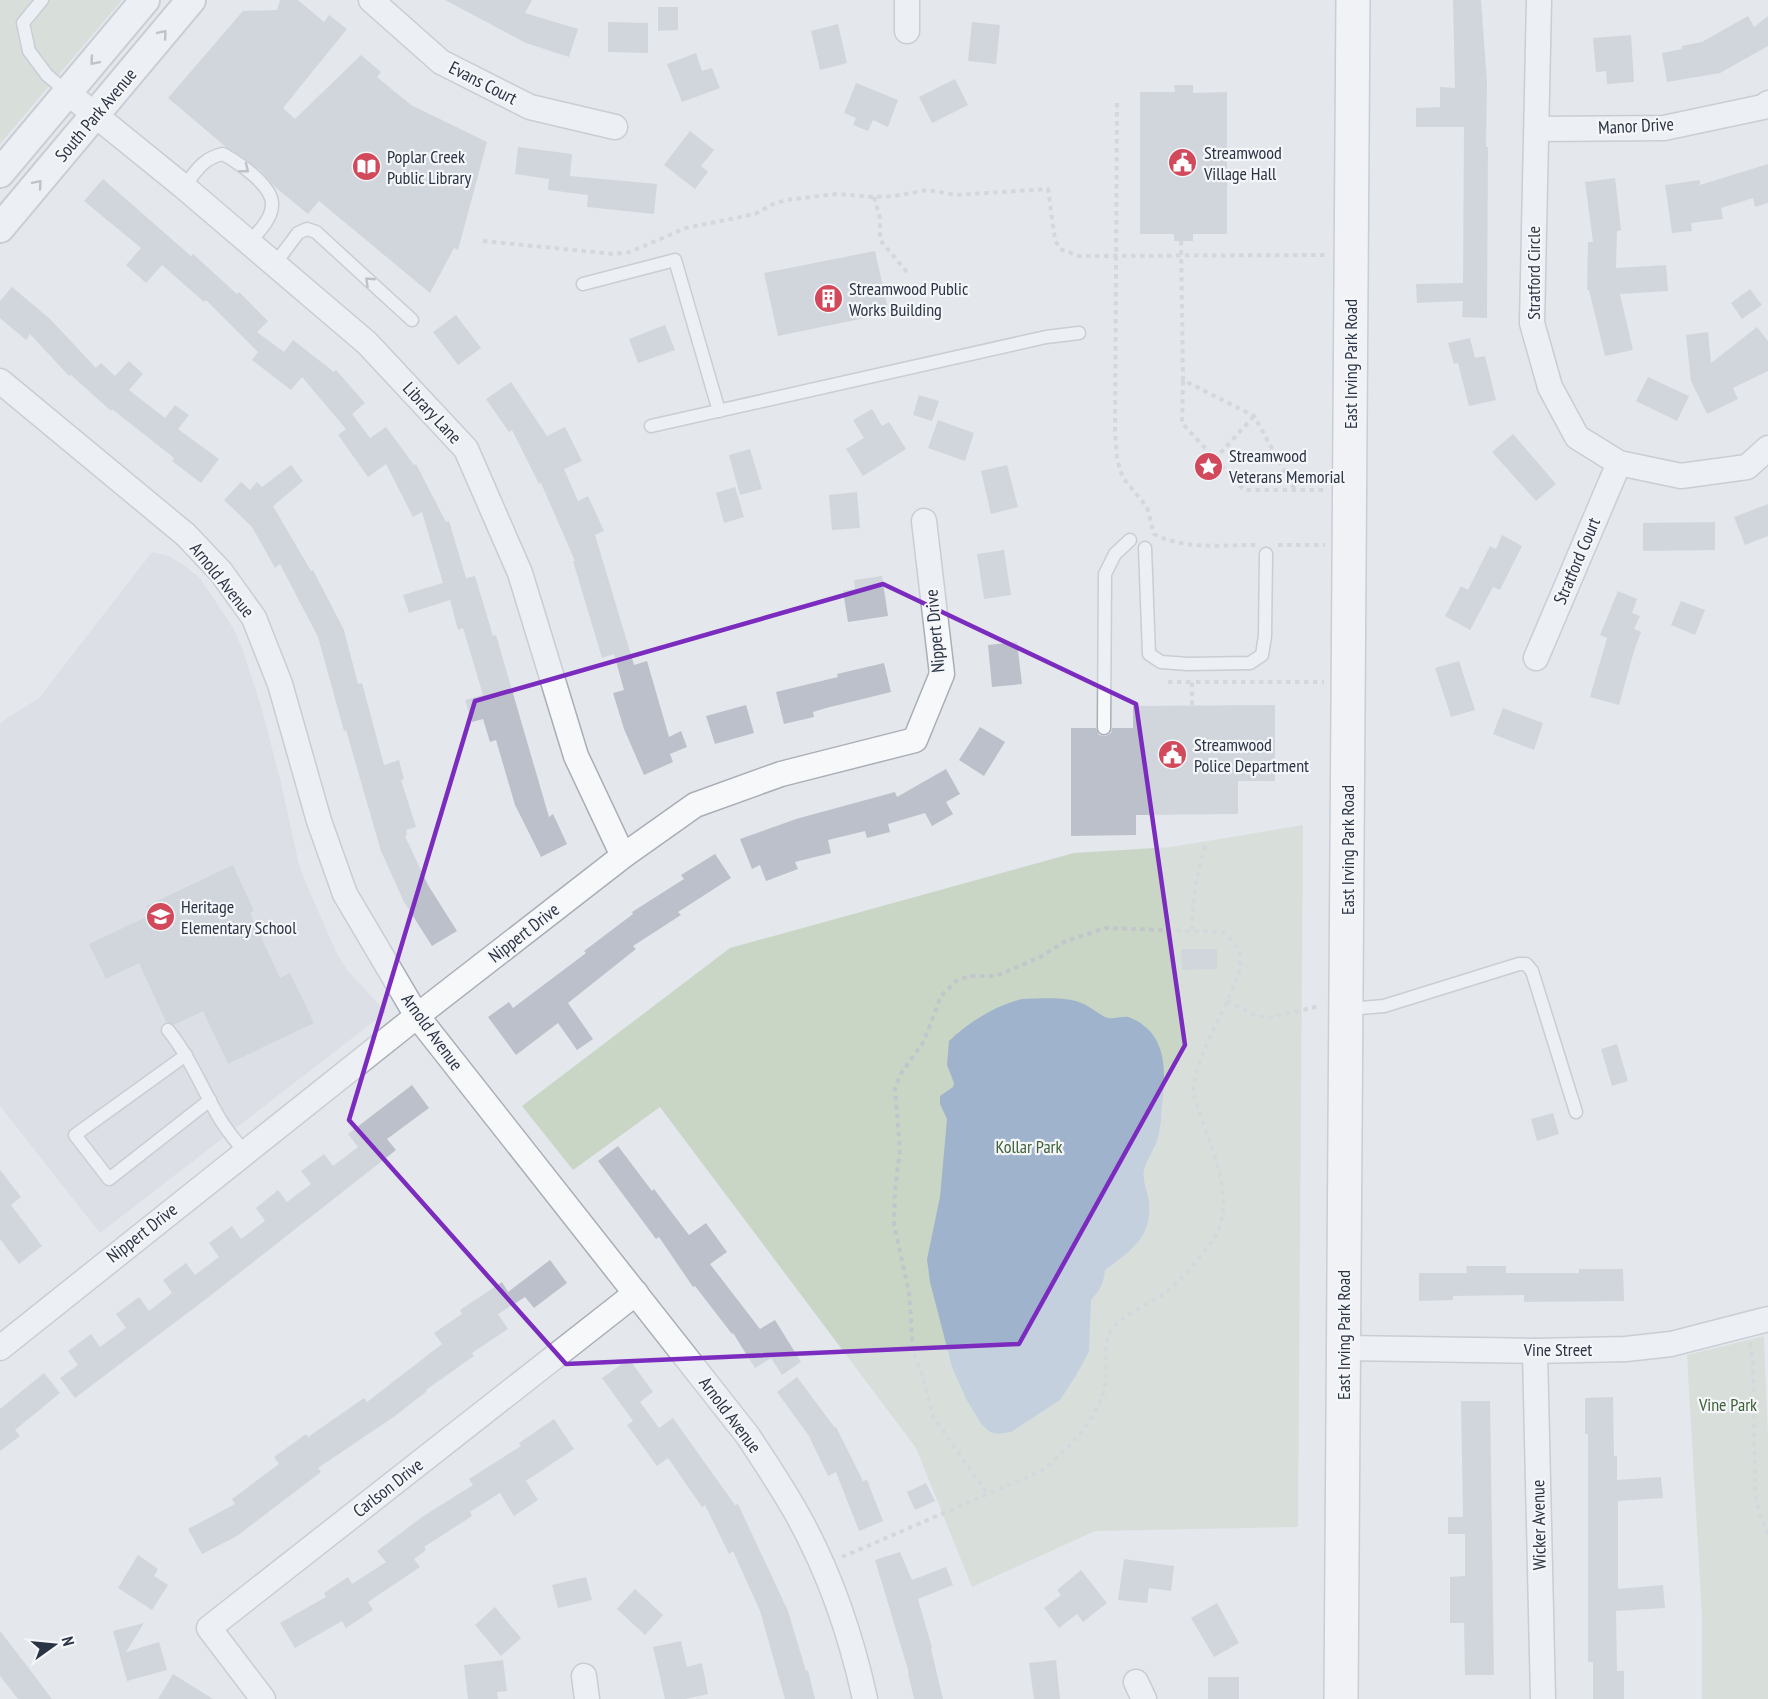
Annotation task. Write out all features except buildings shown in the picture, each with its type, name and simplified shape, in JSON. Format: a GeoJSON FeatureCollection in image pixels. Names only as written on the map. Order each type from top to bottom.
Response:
{"type":"FeatureCollection","features":[{"type":"Feature","properties":{"kind":"main road","name":"East Irving Park Road"},"geometry":{"type":"LineString","coordinates":[[1341,1699],[1353,0]]}},
{"type":"Feature","properties":{"kind":"street","name":"South Park Avenue"},"geometry":{"type":"LineString","coordinates":[[0,173],[145,0]]}},
{"type":"Feature","properties":{"kind":"street","name":"South Park Avenue"},"geometry":{"type":"LineString","coordinates":[[0,228],[191,0]]}},
{"type":"Feature","properties":{"kind":"street","name":"Evans Court"},"geometry":{"type":"LineString","coordinates":[[371,0],[441,62],[530,107],[615,127]]}},
{"type":"Feature","properties":{"kind":"street"},"geometry":{"type":"LineString","coordinates":[[907,0],[907,31]]}},
{"type":"Feature","properties":{"kind":"street","name":"Stratford Circle"},"geometry":{"type":"LineString","coordinates":[[1539,0],[1532,323],[1550,387],[1577,437],[1619,463],[1681,476],[1747,467],[1768,448]]}},
{"type":"Feature","properties":{"kind":"street","name":"Library Lane"},"geometry":{"type":"LineString","coordinates":[[68,93],[250,242],[367,343],[466,449],[520,573],[576,756],[623,856]]}},
{"type":"Feature","properties":{"kind":"street","name":"Manor Drive"},"geometry":{"type":"LineString","coordinates":[[1537,129],[1664,128],[1763,107],[1768,103]]}},
{"type":"Feature","properties":{"kind":"street","name":"Arnold Avenue"},"geometry":{"type":"LineString","coordinates":[[0,381],[186,536],[220,572],[254,618],[280,684],[319,821],[345,894],[417,1016],[748,1436],[797,1514],[822,1565],[846,1627],[865,1699]]}},
{"type":"Feature","properties":{"kind":"street","name":"Stratford Court"},"geometry":{"type":"LineString","coordinates":[[1536,658],[1619,463]]}},
{"type":"Feature","properties":{"kind":"street","name":"Nippert Drive"},"geometry":{"type":"LineString","coordinates":[[3,1339],[245,1153],[623,856],[694,805],[781,774],[915,740],[942,674],[924,521]]}},
{"type":"Feature","properties":{"kind":"street","name":"Carlson Drive"},"geometry":{"type":"LineString","coordinates":[[263,1699],[209,1628],[636,1293]]}},
{"type":"Feature","properties":{"kind":"street","name":"Vine Street"},"geometry":{"type":"LineString","coordinates":[[1344,1348],[1535,1351],[1653,1347],[1757,1322]]}},
{"type":"Feature","properties":{"kind":"street","name":"Wicker Avenue"},"geometry":{"type":"LineString","coordinates":[[1535,1351],[1543,1699]]}},
{"type":"Feature","properties":{"kind":"lane"},"geometry":{"type":"LineString","coordinates":[[42,0],[23,23],[30,51],[47,75],[68,93]]}},
{"type":"Feature","properties":{"kind":"lane"},"geometry":{"type":"LineString","coordinates":[[184,187],[202,163],[211,156],[223,154],[254,176],[269,191],[273,205],[269,216],[250,242]]}},
{"type":"Feature","properties":{"kind":"lane"},"geometry":{"type":"LineString","coordinates":[[274,265],[298,233],[307,229],[316,232],[412,320]]}},
{"type":"Feature","properties":{"kind":"lane"},"geometry":{"type":"LineString","coordinates":[[583,284],[675,260],[719,411]]}},
{"type":"Feature","properties":{"kind":"lane"},"geometry":{"type":"LineString","coordinates":[[651,426],[1046,337],[1079,333]]}},
{"type":"Feature","properties":{"kind":"lane"},"geometry":{"type":"LineString","coordinates":[[1104,728],[1105,574],[1115,555],[1130,540]]}},
{"type":"Feature","properties":{"kind":"lane"},"geometry":{"type":"LineString","coordinates":[[1145,548],[1149,654],[1161,662],[1188,664],[1250,663],[1262,655],[1265,636],[1265,548]]}},
{"type":"Feature","properties":{"kind":"lane"},"geometry":{"type":"LineString","coordinates":[[1346,1005],[1384,1006],[1519,964],[1526,964],[1532,971],[1576,1112]]}},
{"type":"Feature","properties":{"kind":"lane"},"geometry":{"type":"LineString","coordinates":[[168,1030],[186,1055],[221,1121],[245,1153]]}},
{"type":"Feature","properties":{"kind":"lane"},"geometry":{"type":"LineString","coordinates":[[186,1055],[75,1135],[109,1179],[210,1100]]}},
{"type":"Feature","properties":{"kind":"path"},"geometry":{"type":"LineString","coordinates":[[1117,103],[1115,431],[1117,459],[1123,478],[1146,507],[1154,534],[1168,541],[1189,545],[1265,548],[1350,544]]}},
{"type":"Feature","properties":{"kind":"path"},"geometry":{"type":"LineString","coordinates":[[483,241],[614,254],[630,252],[686,228],[755,214],[786,200],[837,194],[894,196],[928,190],[956,195],[1048,189],[1055,240],[1060,249],[1079,256],[1351,255]]}},
{"type":"Feature","properties":{"kind":"path"},"geometry":{"type":"LineString","coordinates":[[874,197],[879,218],[880,240],[907,272]]}},
{"type":"Feature","properties":{"kind":"path"},"geometry":{"type":"LineString","coordinates":[[1181,241],[1182,423],[1244,490],[1350,490]]}},
{"type":"Feature","properties":{"kind":"path"},"geometry":{"type":"LineString","coordinates":[[1183,380],[1254,416],[1295,490]]}},
{"type":"Feature","properties":{"kind":"path"},"geometry":{"type":"LineString","coordinates":[[1215,459],[1254,416]]}},
{"type":"Feature","properties":{"kind":"path"},"geometry":{"type":"LineString","coordinates":[[1168,682],[1349,682]]}},
{"type":"Feature","properties":{"kind":"path"},"geometry":{"type":"LineString","coordinates":[[1192,682],[1192,705]]}},
{"type":"Feature","properties":{"kind":"path"},"geometry":{"type":"LineString","coordinates":[[1192,930],[1194,884],[1197,867],[1207,842]]}},
{"type":"Feature","properties":{"kind":"path"},"geometry":{"type":"LineString","coordinates":[[822,1565],[1041,1471],[1055,1461],[1100,1404],[1105,1385],[1108,1335],[1114,1326],[1160,1297],[1180,1280],[1215,1237],[1222,1218],[1221,1178],[1193,1092],[1194,1079],[1203,1053],[1239,975],[1240,954],[1231,938],[1222,932],[1106,928],[1064,942],[1040,957],[996,976],[970,976],[956,981],[941,996],[924,1041],[900,1075],[895,1089],[900,1150],[895,1189],[894,1225],[909,1292],[913,1351],[924,1380],[932,1416],[987,1493]]}},
{"type":"Feature","properties":{"kind":"path"},"geometry":{"type":"LineString","coordinates":[[1227,1001],[1254,1015],[1267,1018],[1346,1005]]}},
{"type":"Feature","properties":{"kind":"path"},"geometry":{"type":"LineString","coordinates":[[1757,1322],[1753,1364],[1755,1492],[1759,1512],[1768,1535]]}},
{"type":"Feature","properties":{"kind":"highlighted area"},"geometry":{"type":"Polygon","coordinates":[[[883,584],[1136,704],[1185,1045],[1019,1344],[566,1364],[349,1120],[475,701],[883,584]]]}},
{"type":"Feature","properties":{"kind":"shaded area","name":"Heritage Elementary School"},"geometry":{"type":"Polygon","coordinates":[[[152,552],[169,556],[200,578],[233,628],[261,706],[298,861],[305,881],[337,954],[347,970],[386,1012],[100,1233],[0,1106],[0,723],[39,698],[152,552]]]}},
{"type":"Feature","properties":{"kind":"green space"},"geometry":{"type":"Polygon","coordinates":[[[0,0],[122,0],[0,144],[0,0]]]}},
{"type":"Feature","properties":{"kind":"green space","name":"Kollar Park"},"geometry":{"type":"Polygon","coordinates":[[[1303,825],[1298,1527],[1095,1531],[972,1587],[916,1448],[660,1107],[573,1170],[522,1106],[730,948],[1074,853],[1171,847],[1303,825]]]}},
{"type":"Feature","properties":{"kind":"green space","name":"Vine Park"},"geometry":{"type":"Polygon","coordinates":[[[1764,1336],[1768,1438],[1768,1699],[1702,1699],[1702,1617],[1687,1355],[1764,1336]]]}},
{"type":"Feature","properties":{"kind":"water"},"geometry":{"type":"Polygon","coordinates":[[[1022,999],[1067,999],[1084,1004],[1108,1018],[1131,1018],[1143,1025],[1158,1044],[1164,1067],[1164,1080],[1159,1133],[1144,1170],[1149,1202],[1147,1224],[1143,1234],[1131,1250],[1105,1270],[1101,1286],[1091,1300],[1089,1352],[1060,1400],[1011,1432],[998,1434],[990,1432],[982,1425],[966,1399],[952,1367],[930,1282],[927,1259],[940,1197],[947,1119],[940,1104],[940,1096],[953,1087],[954,1083],[947,1065],[949,1041],[983,1015],[1022,999]]]}},
{"type":"Feature","properties":{"kind":"place","name":"Streamwood Village Hall"},"geometry":{"type":"Point","coordinates":[1183,163]}},
{"type":"Feature","properties":{"kind":"place","name":"Poplar Creek Public Library"},"geometry":{"type":"Point","coordinates":[366,167]}},
{"type":"Feature","properties":{"kind":"place","name":"Streamwood Public Works Building"},"geometry":{"type":"Point","coordinates":[828,299]}},
{"type":"Feature","properties":{"kind":"place","name":"Streamwood Veterans Memorial"},"geometry":{"type":"Point","coordinates":[1208,466]}},
{"type":"Feature","properties":{"kind":"place","name":"Streamwood Police Department"},"geometry":{"type":"Point","coordinates":[1173,755]}},
{"type":"Feature","properties":{"kind":"place","name":"Heritage Elementary School"},"geometry":{"type":"Point","coordinates":[160,917]}}]}
